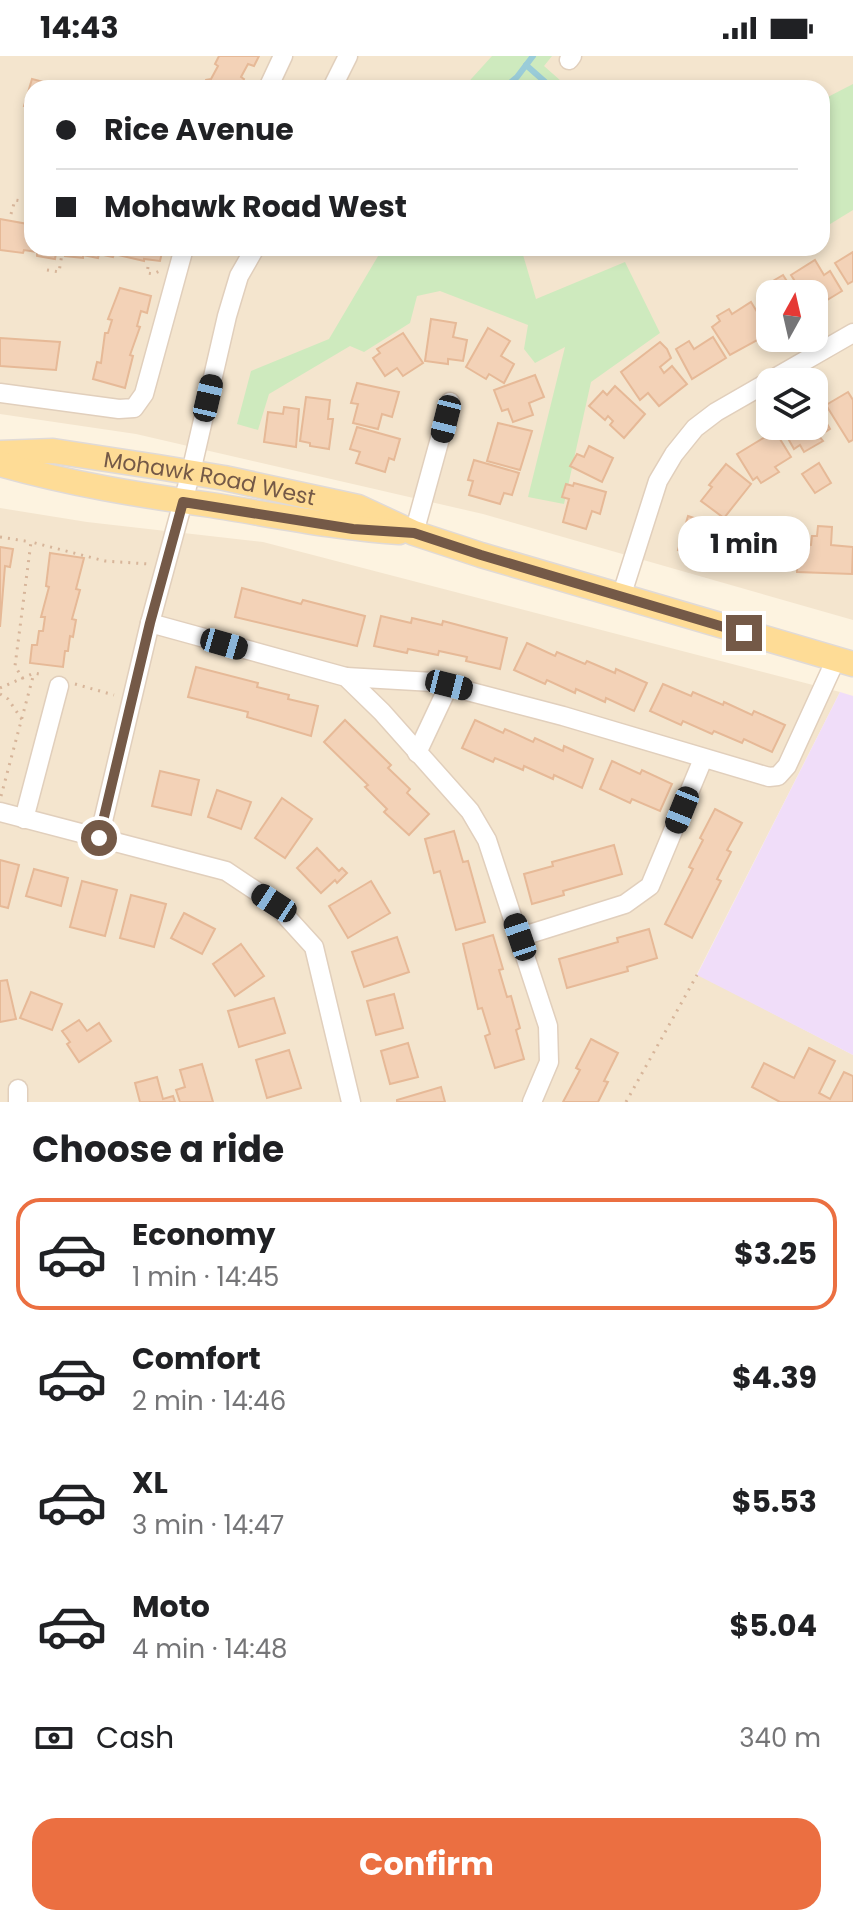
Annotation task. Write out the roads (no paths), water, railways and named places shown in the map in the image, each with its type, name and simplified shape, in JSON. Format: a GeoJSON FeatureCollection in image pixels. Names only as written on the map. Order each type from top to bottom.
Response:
{"type":"FeatureCollection","features":[{"type":"Feature","properties":{"kind":"main road","name":"Mohawk Road West"},"geometry":{"type":"LineString","coordinates":[[0,453],[53,451],[191,472],[358,507],[414,533],[844,662]]}},
{"type":"Feature","properties":{"kind":"main road","name":"Mohawk Road West"},"geometry":{"type":"LineString","coordinates":[[0,464],[59,481],[183,502],[353,529],[414,533]]}},
{"type":"Feature","properties":{"kind":"street"},"geometry":{"type":"LineString","coordinates":[[272,80],[283,56]]}},
{"type":"Feature","properties":{"kind":"street"},"geometry":{"type":"LineString","coordinates":[[336,80],[348,56]]}},
{"type":"Feature","properties":{"kind":"street"},"geometry":{"type":"LineString","coordinates":[[0,393],[119,409],[134,408],[144,394],[182,256]]}},
{"type":"Feature","properties":{"kind":"street"},"geometry":{"type":"LineString","coordinates":[[99,838],[227,316],[248,256]]}},
{"type":"Feature","properties":{"kind":"street"},"geometry":{"type":"LineString","coordinates":[[621,597],[658,481],[695,428],[716,412],[853,333]]}},
{"type":"Feature","properties":{"kind":"street"},"geometry":{"type":"LineString","coordinates":[[414,533],[450,402]]}},
{"type":"Feature","properties":{"kind":"street"},"geometry":{"type":"LineString","coordinates":[[150,623],[346,677],[449,685],[769,777],[778,776],[787,766],[844,662]]}},
{"type":"Feature","properties":{"kind":"street"},"geometry":{"type":"LineString","coordinates":[[346,677],[382,712],[470,811],[487,840],[548,1026],[549,1062],[532,1102]]}},
{"type":"Feature","properties":{"kind":"street"},"geometry":{"type":"LineString","coordinates":[[417,753],[449,685]]}},
{"type":"Feature","properties":{"kind":"street"},"geometry":{"type":"LineString","coordinates":[[24,819],[59,686]]}},
{"type":"Feature","properties":{"kind":"street"},"geometry":{"type":"LineString","coordinates":[[520,937],[625,904],[650,886],[703,759]]}},
{"type":"Feature","properties":{"kind":"street"},"geometry":{"type":"LineString","coordinates":[[0,812],[226,871],[274,903],[314,947],[351,1102]]}},
{"type":"Feature","properties":{"kind":"waterway"},"geometry":{"type":"LineString","coordinates":[[513,80],[533,56]]}},
{"type":"Feature","properties":{"kind":"waterway"},"geometry":{"type":"LineString","coordinates":[[526,65],[543,80]]}}]}
